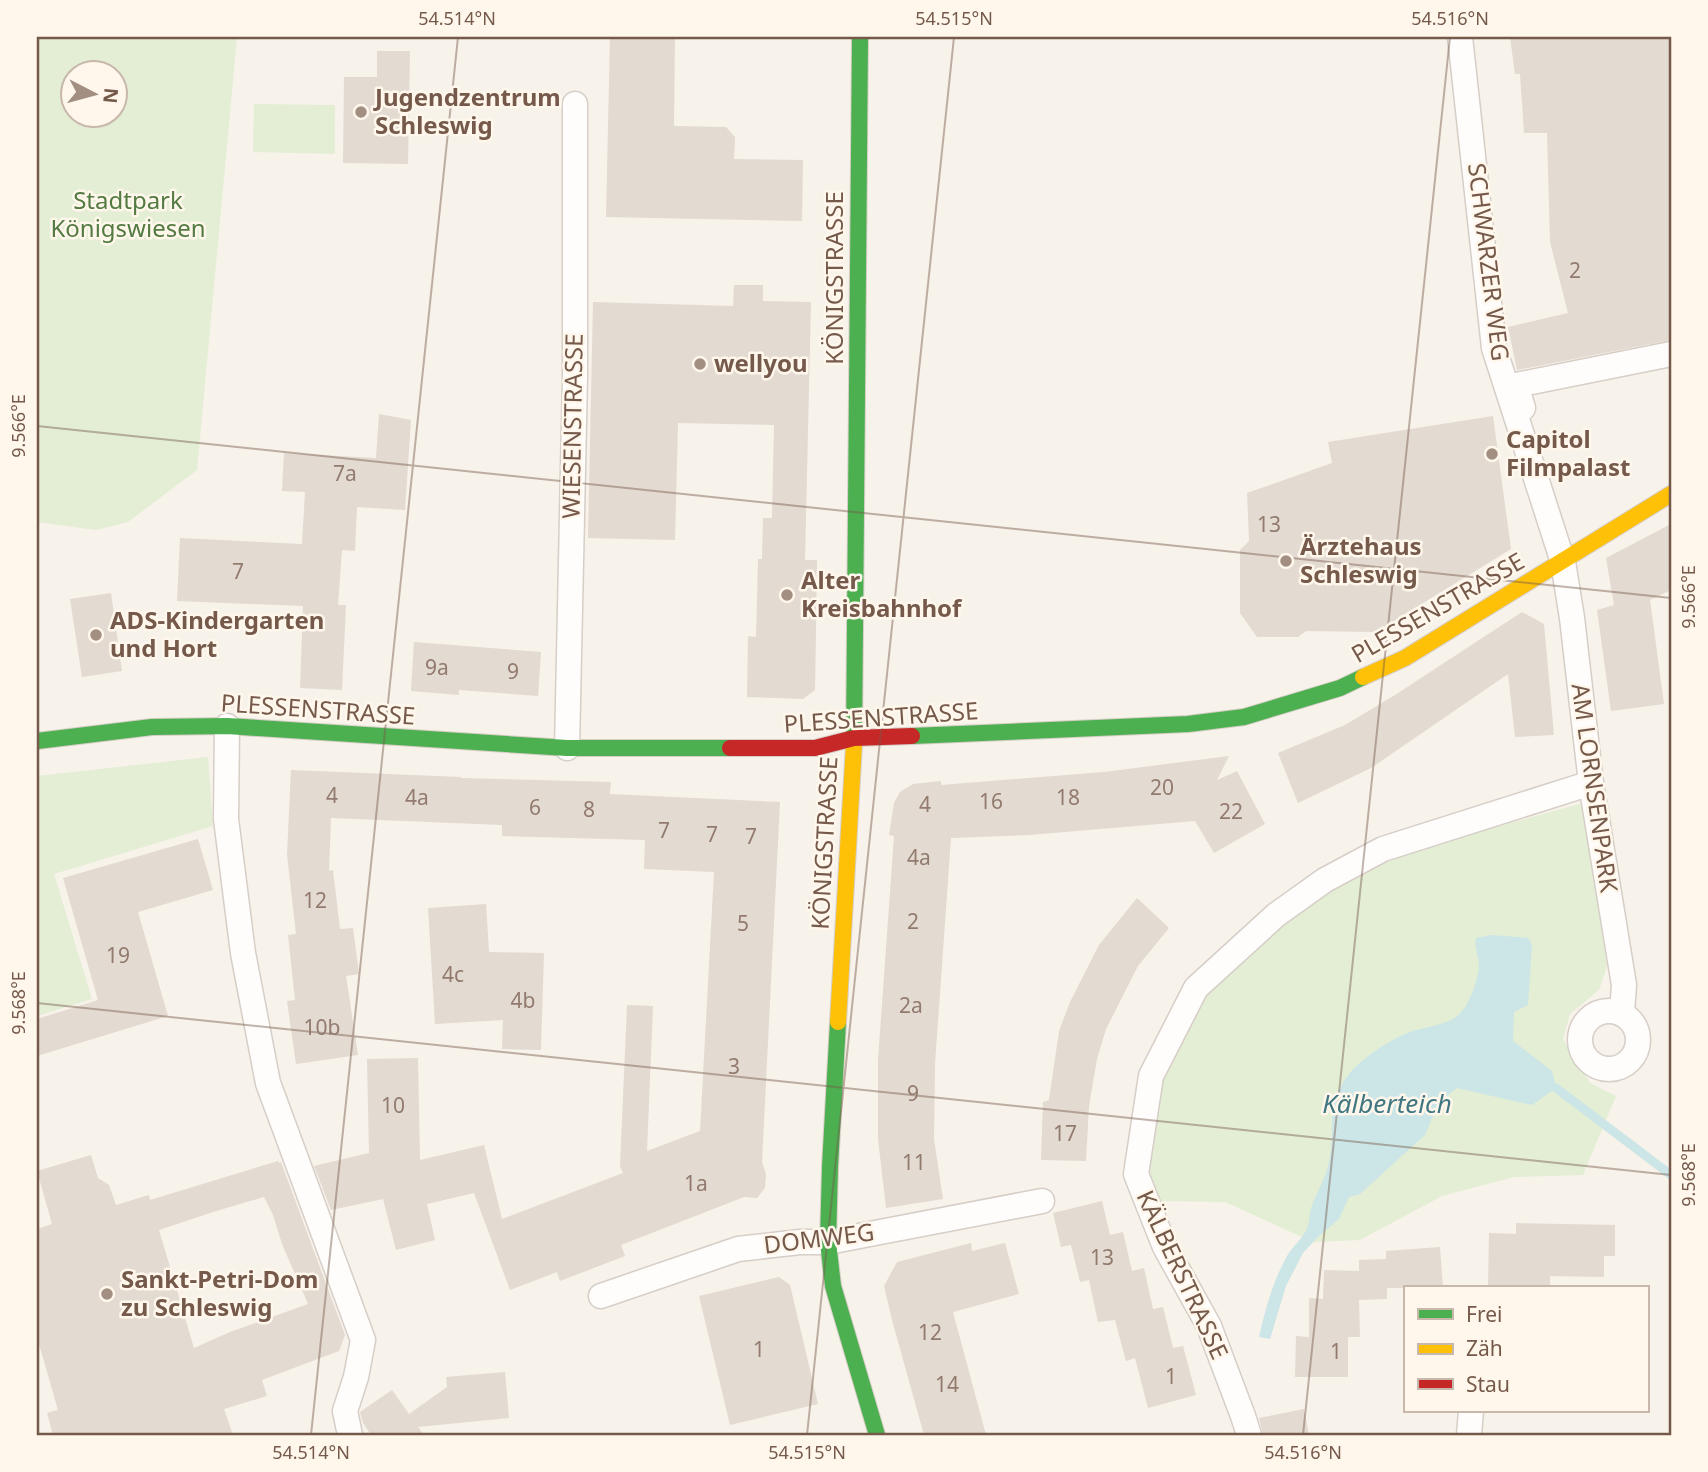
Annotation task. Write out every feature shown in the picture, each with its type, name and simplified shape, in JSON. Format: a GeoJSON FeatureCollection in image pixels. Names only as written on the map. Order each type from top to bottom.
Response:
{"type":"FeatureCollection","features":[{"type":"Feature","properties":{"kind":"street","name":"KÖNIGSTRASSE"},"geometry":{"type":"LineString","coordinates":[[860,37],[854,738],[831,1139],[828,1242],[833,1286],[877,1435]]}},
{"type":"Feature","properties":{"kind":"street","name":"SCHWARZER WEG"},"geometry":{"type":"LineString","coordinates":[[1460,37],[1494,348],[1563,562]]}},
{"type":"Feature","properties":{"kind":"street","name":"WIESENSTRASSE"},"geometry":{"type":"LineString","coordinates":[[568,748],[575,376],[575,104]]}},
{"type":"Feature","properties":{"kind":"street"},"geometry":{"type":"LineString","coordinates":[[1671,354],[1516,385],[1566,544],[1671,487]]}},
{"type":"Feature","properties":{"kind":"street","name":"PLESSENSTRASSE"},"geometry":{"type":"LineString","coordinates":[[37,741],[152,727],[227,726],[568,748],[814,748],[854,738],[1188,724],[1244,717],[1340,688],[1405,658],[1671,494]]}},
{"type":"Feature","properties":{"kind":"street","name":"AM LORNSENPARK"},"geometry":{"type":"LineString","coordinates":[[1563,562],[1591,783],[1624,985],[1622,1013]]}},
{"type":"Feature","properties":{"kind":"street"},"geometry":{"type":"LineString","coordinates":[[227,726],[226,819],[243,953],[268,1083],[363,1340],[356,1377],[345,1411],[350,1435]]}},
{"type":"Feature","properties":{"kind":"street","name":"KÄLBERSTRASSE"},"geometry":{"type":"LineString","coordinates":[[1249,1435],[1209,1326],[1165,1247],[1136,1174],[1151,1076],[1196,988],[1276,915],[1325,880],[1383,849],[1591,783]]}},
{"type":"Feature","properties":{"kind":"street","name":"DOMWEG"},"geometry":{"type":"LineString","coordinates":[[601,1296],[738,1249],[800,1242],[828,1242],[1042,1200]]}},
{"type":"Feature","properties":{"kind":"street"},"geometry":{"type":"LineString","coordinates":[[1469,1435],[1471,1412]]}},
{"type":"Feature","properties":{"kind":"green space","name":"Stadtpark Königswiesen"},"geometry":{"type":"Polygon","coordinates":[[[37,37],[237,37],[197,470],[128,522],[96,530],[37,522],[37,37]]]}},
{"type":"Feature","properties":{"kind":"green space"},"geometry":{"type":"Polygon","coordinates":[[[254,104],[335,105],[335,154],[253,152],[254,104]]]}},
{"type":"Feature","properties":{"kind":"green space"},"geometry":{"type":"Polygon","coordinates":[[[208,757],[213,826],[54,874],[92,999],[37,1016],[37,776],[208,757]]]}},
{"type":"Feature","properties":{"kind":"green space"},"geometry":{"type":"Polygon","coordinates":[[[1583,803],[1607,966],[1599,990],[1570,1014],[1563,1039],[1590,1083],[1616,1096],[1583,1175],[1514,1177],[1442,1196],[1360,1240],[1313,1242],[1225,1202],[1150,1201],[1142,1167],[1157,1076],[1197,996],[1283,917],[1384,858],[1583,803]]]}},
{"type":"Feature","properties":{"kind":"water","name":"Kälberteich"},"geometry":{"type":"Polygon","coordinates":[[[1492,935],[1528,938],[1532,945],[1528,1005],[1514,1012],[1513,1041],[1552,1071],[1556,1088],[1532,1105],[1457,1088],[1439,1102],[1425,1135],[1360,1194],[1349,1197],[1339,1219],[1303,1253],[1286,1286],[1270,1339],[1259,1337],[1278,1275],[1289,1253],[1306,1231],[1312,1205],[1327,1171],[1331,1153],[1333,1109],[1341,1086],[1355,1068],[1386,1044],[1410,1032],[1452,1020],[1460,1014],[1470,998],[1478,975],[1476,938],[1492,935]]]}},
{"type":"Feature","properties":{"kind":"building"},"geometry":{"type":"Polygon","coordinates":[[[610,37],[675,37],[674,126],[726,127],[735,137],[734,159],[803,160],[802,221],[606,217],[610,37]]]}},
{"type":"Feature","properties":{"kind":"building"},"geometry":{"type":"Polygon","coordinates":[[[1510,37],[1671,37],[1671,340],[1517,370],[1508,327],[1568,313],[1550,242],[1547,133],[1524,133],[1520,74],[1515,74],[1510,37]]]}},
{"type":"Feature","properties":{"kind":"building"},"geometry":{"type":"Polygon","coordinates":[[[377,51],[410,51],[408,164],[343,163],[344,77],[377,77],[377,51]]]}},
{"type":"Feature","properties":{"kind":"building","name":"wellyou"},"geometry":{"type":"Polygon","coordinates":[[[734,285],[763,285],[763,301],[811,302],[805,560],[817,560],[815,690],[803,699],[747,697],[748,636],[756,637],[758,559],[762,559],[763,518],[772,518],[774,425],[678,423],[675,540],[588,538],[593,302],[733,306],[734,285]]]}},
{"type":"Feature","properties":{"kind":"building"},"geometry":{"type":"Polygon","coordinates":[[[379,414],[411,420],[405,510],[357,507],[355,551],[342,550],[338,605],[346,605],[342,690],[300,688],[303,606],[177,601],[180,538],[302,544],[305,492],[282,491],[284,453],[376,458],[379,414]]]}},
{"type":"Feature","properties":{"kind":"building"},"geometry":{"type":"Polygon","coordinates":[[[1493,416],[1511,549],[1376,632],[1306,631],[1298,637],[1257,637],[1240,613],[1240,550],[1249,541],[1247,493],[1332,463],[1328,442],[1493,416]]]}},
{"type":"Feature","properties":{"kind":"building"},"geometry":{"type":"Polygon","coordinates":[[[1671,524],[1671,590],[1650,600],[1664,704],[1611,711],[1597,610],[1614,605],[1606,558],[1671,524]]]}},
{"type":"Feature","properties":{"kind":"building","name":"ADS-Kindergarten und Hort"},"geometry":{"type":"Polygon","coordinates":[[[111,593],[122,671],[82,677],[70,599],[111,593]]]}},
{"type":"Feature","properties":{"kind":"building"},"geometry":{"type":"Polygon","coordinates":[[[1522,612],[1544,624],[1554,735],[1515,737],[1508,674],[1371,768],[1298,803],[1278,753],[1345,725],[1522,612]]]}},
{"type":"Feature","properties":{"kind":"building"},"geometry":{"type":"Polygon","coordinates":[[[414,642],[541,652],[538,696],[459,690],[459,695],[411,691],[414,642]]]}},
{"type":"Feature","properties":{"kind":"building"},"geometry":{"type":"Polygon","coordinates":[[[1229,756],[1217,780],[1237,771],[1265,824],[1214,853],[1195,821],[1029,835],[951,838],[935,1064],[934,1139],[943,1199],[886,1208],[878,1139],[878,1060],[894,836],[889,835],[894,803],[900,792],[913,784],[941,781],[941,785],[1104,772],[1229,756]]]}},
{"type":"Feature","properties":{"kind":"building"},"geometry":{"type":"Polygon","coordinates":[[[291,770],[611,782],[610,794],[780,802],[762,1162],[766,1174],[765,1188],[757,1198],[744,1197],[621,1245],[625,1256],[560,1281],[557,1272],[510,1290],[474,1193],[427,1204],[435,1240],[396,1250],[383,1199],[331,1210],[314,1166],[369,1153],[367,1059],[418,1058],[420,1160],[484,1145],[502,1219],[623,1173],[620,1166],[627,1005],[653,1006],[647,1151],[700,1131],[714,872],[644,869],[645,840],[502,836],[502,825],[331,818],[329,871],[333,870],[340,929],[353,928],[359,974],[346,976],[358,1055],[296,1064],[287,1001],[295,1000],[288,935],[296,934],[287,855],[291,770]]]}},
{"type":"Feature","properties":{"kind":"building"},"geometry":{"type":"Polygon","coordinates":[[[198,839],[213,890],[138,912],[168,1016],[37,1056],[37,1019],[98,1000],[63,878],[198,839]]]}},
{"type":"Feature","properties":{"kind":"building"},"geometry":{"type":"Polygon","coordinates":[[[1137,898],[1169,928],[1138,966],[1106,1029],[1097,1059],[1089,1106],[1086,1161],[1041,1160],[1043,1102],[1049,1100],[1059,1031],[1070,1002],[1099,945],[1137,898]]]}},
{"type":"Feature","properties":{"kind":"building"},"geometry":{"type":"Polygon","coordinates":[[[486,904],[489,952],[544,953],[541,1050],[502,1049],[503,1020],[435,1024],[428,908],[486,904]]]}},
{"type":"Feature","properties":{"kind":"building","name":"Sankt-Petri-Dom zu Schleswig"},"geometry":{"type":"Polygon","coordinates":[[[91,1155],[98,1178],[109,1185],[116,1205],[149,1195],[150,1200],[281,1162],[345,1335],[339,1351],[262,1380],[267,1396],[224,1409],[233,1435],[53,1435],[47,1413],[58,1410],[37,1337],[37,1229],[52,1224],[37,1171],[91,1155]],[[264,1197],[159,1230],[194,1348],[308,1304],[282,1244],[264,1197]]]}},
{"type":"Feature","properties":{"kind":"building"},"geometry":{"type":"Polygon","coordinates":[[[1102,1201],[1110,1235],[1123,1232],[1132,1271],[1144,1268],[1153,1309],[1163,1307],[1173,1348],[1183,1346],[1196,1395],[1148,1408],[1135,1358],[1126,1361],[1115,1320],[1098,1322],[1089,1280],[1080,1282],[1071,1245],[1061,1247],[1053,1213],[1102,1201]]]}},
{"type":"Feature","properties":{"kind":"building"},"geometry":{"type":"Polygon","coordinates":[[[1516,1223],[1615,1225],[1615,1256],[1604,1256],[1604,1277],[1550,1276],[1550,1286],[1488,1286],[1489,1233],[1516,1234],[1516,1223]]]}},
{"type":"Feature","properties":{"kind":"building"},"geometry":{"type":"Polygon","coordinates":[[[971,1243],[972,1251],[1005,1243],[1019,1294],[953,1312],[986,1435],[924,1435],[884,1286],[897,1262],[971,1243]]]}},
{"type":"Feature","properties":{"kind":"building"},"geometry":{"type":"Polygon","coordinates":[[[1440,1247],[1443,1286],[1387,1288],[1387,1299],[1359,1300],[1360,1337],[1348,1337],[1348,1377],[1295,1377],[1296,1336],[1309,1337],[1309,1298],[1323,1299],[1324,1270],[1359,1271],[1359,1260],[1386,1259],[1386,1251],[1440,1247]]]}},
{"type":"Feature","properties":{"kind":"building"},"geometry":{"type":"Polygon","coordinates":[[[779,1277],[790,1285],[818,1404],[730,1425],[699,1296],[779,1277]]]}},
{"type":"Feature","properties":{"kind":"building"},"geometry":{"type":"Polygon","coordinates":[[[505,1372],[509,1418],[418,1427],[424,1435],[371,1435],[363,1423],[360,1412],[392,1390],[409,1414],[447,1387],[446,1377],[505,1372]]]}},
{"type":"Feature","properties":{"kind":"building"},"geometry":{"type":"Polygon","coordinates":[[[1304,1409],[1309,1435],[1263,1435],[1259,1418],[1304,1409]]]}},
{"type":"Feature","properties":{"kind":"waterway"},"geometry":{"type":"LineString","coordinates":[[1556,1088],[1671,1175]]}},
{"type":"Feature","properties":{"kind":"traffic: fast"},"geometry":{"type":"LineString","coordinates":[[854,744],[860,37]]}},
{"type":"Feature","properties":{"kind":"traffic: fast"},"geometry":{"type":"LineString","coordinates":[[912,736],[1188,724],[1244,717],[1340,688],[1363,677]]}},
{"type":"Feature","properties":{"kind":"traffic: fast"},"geometry":{"type":"LineString","coordinates":[[37,741],[152,727],[227,726],[567,748],[730,748]]}},
{"type":"Feature","properties":{"kind":"traffic: fast"},"geometry":{"type":"LineString","coordinates":[[838,1022],[828,1242],[833,1286],[877,1435]]}},
{"type":"Feature","properties":{"kind":"traffic: slow"},"geometry":{"type":"LineString","coordinates":[[1363,677],[1405,658],[1671,494]]}},
{"type":"Feature","properties":{"kind":"traffic: slow"},"geometry":{"type":"LineString","coordinates":[[838,1022],[854,744]]}},
{"type":"Feature","properties":{"kind":"traffic: jam"},"geometry":{"type":"LineString","coordinates":[[730,748],[815,748],[854,738],[912,736]]}},
{"type":"Feature","properties":{"kind":"place","name":"Jugendzentrum Schleswig"},"geometry":{"type":"Point","coordinates":[361,112]}},
{"type":"Feature","properties":{"kind":"place","name":"wellyou"},"geometry":{"type":"Point","coordinates":[700,364]}},
{"type":"Feature","properties":{"kind":"place","name":"Capitol Filmpalast"},"geometry":{"type":"Point","coordinates":[1492,454]}},
{"type":"Feature","properties":{"kind":"place","name":"Ärztehaus Schleswig"},"geometry":{"type":"Point","coordinates":[1286,561]}},
{"type":"Feature","properties":{"kind":"place","name":"Alter Kreisbahnhof"},"geometry":{"type":"Point","coordinates":[787,595]}},
{"type":"Feature","properties":{"kind":"place","name":"ADS-Kindergarten und Hort"},"geometry":{"type":"Point","coordinates":[96,635]}},
{"type":"Feature","properties":{"kind":"place","name":"Sankt-Petri-Dom zu Schleswig"},"geometry":{"type":"Point","coordinates":[107,1294]}}]}
